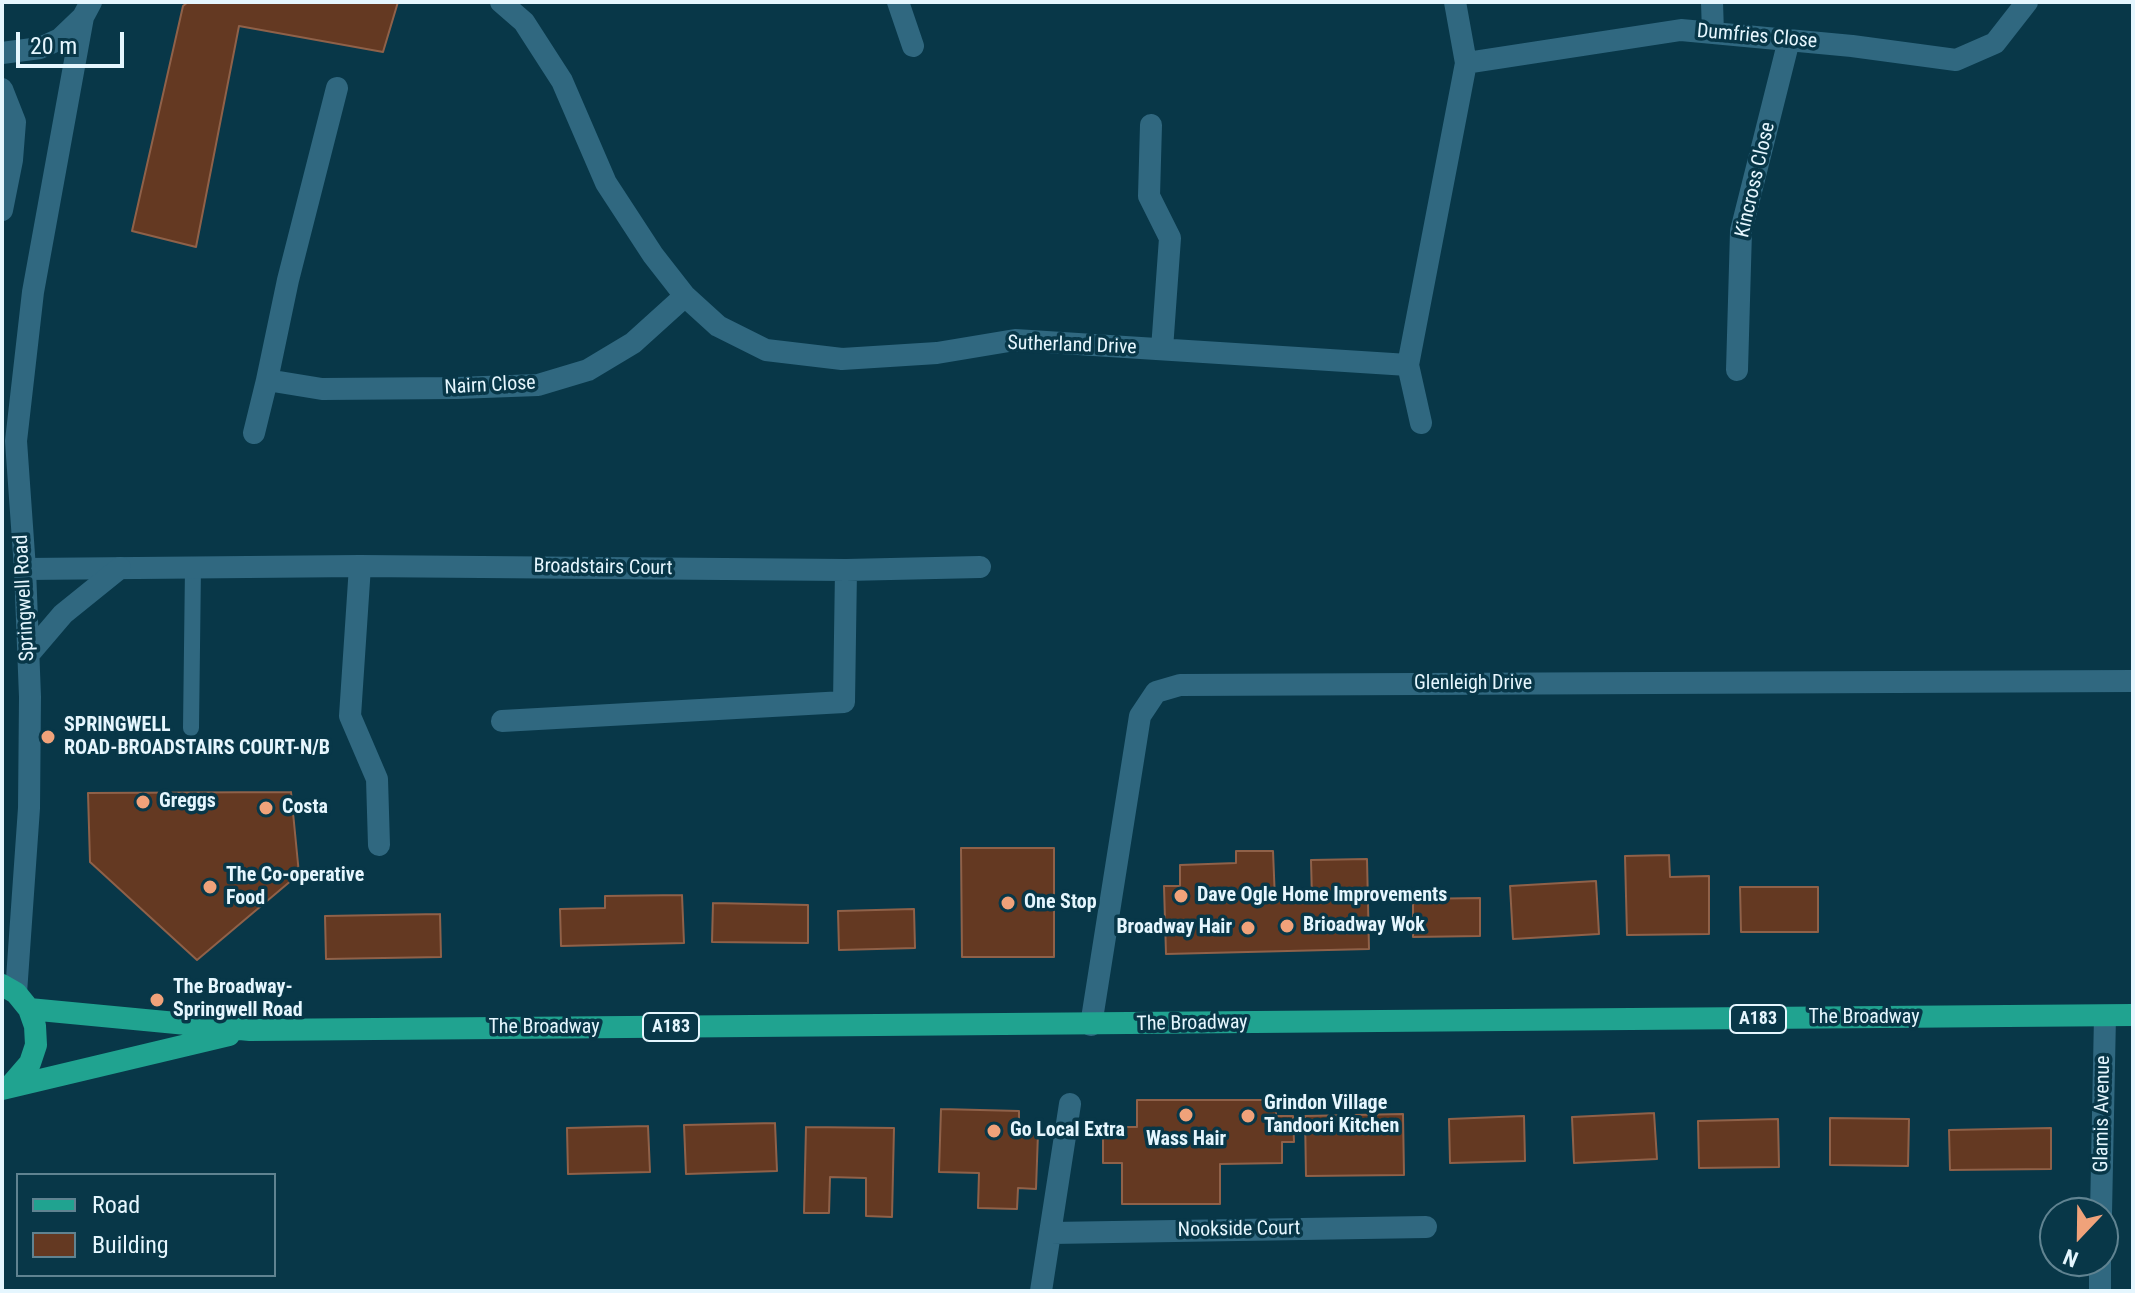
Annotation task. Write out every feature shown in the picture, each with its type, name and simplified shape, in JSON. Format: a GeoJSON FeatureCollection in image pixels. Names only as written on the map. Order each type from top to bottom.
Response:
{"type":"FeatureCollection","features":[{"type":"Feature","properties":{"kind":"main road","name":"The Broadway"},"geometry":{"type":"LineString","coordinates":[[16,996],[250,1030],[2133,1015]]}},
{"type":"Feature","properties":{"kind":"main road","name":"The Broadway"},"geometry":{"type":"LineString","coordinates":[[7,1087],[30,1063],[36,1045],[35,1026],[16,996]]}},
{"type":"Feature","properties":{"kind":"main road","name":"The Broadway"},"geometry":{"type":"LineString","coordinates":[[7,1087],[250,1030]]}},
{"type":"Feature","properties":{"kind":"street","name":"Sutherland Drive"},"geometry":{"type":"LineString","coordinates":[[501,2],[524,22],[562,81],[606,183],[653,255],[685,296],[718,326],[766,350],[842,359],[937,353],[1015,340],[1352,364],[1408,365]]}},
{"type":"Feature","properties":{"kind":"street"},"geometry":{"type":"LineString","coordinates":[[898,2],[913,46]]}},
{"type":"Feature","properties":{"kind":"street"},"geometry":{"type":"LineString","coordinates":[[1421,423],[1408,365],[1466,63],[1455,2]]}},
{"type":"Feature","properties":{"kind":"street"},"geometry":{"type":"LineString","coordinates":[[1712,2],[1713,33]]}},
{"type":"Feature","properties":{"kind":"street","name":"Dumfries Close"},"geometry":{"type":"LineString","coordinates":[[1466,63],[1681,30],[1956,60],[1995,43],[2027,2]]}},
{"type":"Feature","properties":{"kind":"street","name":"Springwell Road"},"geometry":{"type":"LineString","coordinates":[[2,53],[40,48],[60,39],[87,9]]}},
{"type":"Feature","properties":{"kind":"street","name":"Springwell Road"},"geometry":{"type":"LineString","coordinates":[[16,996],[29,808],[25,569],[16,441],[33,292],[87,9]]}},
{"type":"Feature","properties":{"kind":"street","name":"Kincross Close"},"geometry":{"type":"LineString","coordinates":[[1737,370],[1741,231],[1789,40]]}},
{"type":"Feature","properties":{"kind":"street"},"geometry":{"type":"LineString","coordinates":[[254,433],[288,280],[337,88]]}},
{"type":"Feature","properties":{"kind":"street"},"geometry":{"type":"LineString","coordinates":[[2,89],[15,122],[12,160],[2,210]]}},
{"type":"Feature","properties":{"kind":"street"},"geometry":{"type":"LineString","coordinates":[[1151,125],[1149,196],[1170,238],[1162,349]]}},
{"type":"Feature","properties":{"kind":"street","name":"Nairn Close"},"geometry":{"type":"LineString","coordinates":[[267,380],[322,389],[538,385],[588,370],[633,343],[685,296]]}},
{"type":"Feature","properties":{"kind":"street"},"geometry":{"type":"LineString","coordinates":[[360,566],[350,716],[377,779],[379,845]]}},
{"type":"Feature","properties":{"kind":"street","name":"Broadstairs Court"},"geometry":{"type":"LineString","coordinates":[[25,569],[360,566],[846,570],[980,567]]}},
{"type":"Feature","properties":{"kind":"street"},"geometry":{"type":"LineString","coordinates":[[28,655],[63,614],[120,568]]}},
{"type":"Feature","properties":{"kind":"street"},"geometry":{"type":"LineString","coordinates":[[502,721],[844,702],[846,570]]}},
{"type":"Feature","properties":{"kind":"street","name":"Glenleigh Drive"},"geometry":{"type":"LineString","coordinates":[[1091,1025],[1140,716],[1156,692],[1180,685],[2133,681]]}},
{"type":"Feature","properties":{"kind":"street","name":"Glamis Avenue"},"geometry":{"type":"LineString","coordinates":[[2101,1197],[2105,1016]]}},
{"type":"Feature","properties":{"kind":"street"},"geometry":{"type":"LineString","coordinates":[[1041,1291],[1070,1104]]}},
{"type":"Feature","properties":{"kind":"street","name":"Nookside Court"},"geometry":{"type":"LineString","coordinates":[[1051,1233],[1426,1227]]}},
{"type":"Feature","properties":{"kind":"lane"},"geometry":{"type":"LineString","coordinates":[[191,728],[193,567]]}},
{"type":"Feature","properties":{"kind":"building"},"geometry":{"type":"Polygon","coordinates":[[[188,2],[398,2],[383,52],[239,26],[196,247],[132,231],[183,6],[188,2]]]}},
{"type":"Feature","properties":{"kind":"building"},"geometry":{"type":"Polygon","coordinates":[[[291,792],[299,874],[197,960],[90,862],[88,793],[291,792]]]}},
{"type":"Feature","properties":{"kind":"building","name":"One Stop"},"geometry":{"type":"Polygon","coordinates":[[[961,848],[1054,848],[1054,957],[962,957],[961,848]]]}},
{"type":"Feature","properties":{"kind":"building"},"geometry":{"type":"Polygon","coordinates":[[[1236,851],[1273,851],[1275,900],[1312,899],[1311,860],[1367,859],[1369,949],[1166,954],[1164,886],[1180,886],[1180,865],[1236,863],[1236,851]]]}},
{"type":"Feature","properties":{"kind":"building"},"geometry":{"type":"Polygon","coordinates":[[[1669,855],[1670,877],[1709,876],[1709,934],[1627,935],[1625,856],[1669,855]]]}},
{"type":"Feature","properties":{"kind":"building"},"geometry":{"type":"Polygon","coordinates":[[[1596,881],[1599,934],[1513,939],[1510,886],[1596,881]]]}},
{"type":"Feature","properties":{"kind":"building"},"geometry":{"type":"Polygon","coordinates":[[[1740,887],[1818,887],[1818,932],[1741,932],[1740,887]]]}},
{"type":"Feature","properties":{"kind":"building"},"geometry":{"type":"Polygon","coordinates":[[[682,895],[684,943],[561,946],[560,909],[605,908],[605,896],[682,895]]]}},
{"type":"Feature","properties":{"kind":"building"},"geometry":{"type":"Polygon","coordinates":[[[1480,898],[1480,936],[1413,937],[1413,899],[1480,898]]]}},
{"type":"Feature","properties":{"kind":"building"},"geometry":{"type":"Polygon","coordinates":[[[713,903],[808,905],[808,943],[712,942],[713,903]]]}},
{"type":"Feature","properties":{"kind":"building"},"geometry":{"type":"Polygon","coordinates":[[[914,909],[915,948],[839,950],[838,911],[914,909]]]}},
{"type":"Feature","properties":{"kind":"building"},"geometry":{"type":"Polygon","coordinates":[[[440,914],[441,957],[326,959],[325,916],[440,914]]]}},
{"type":"Feature","properties":{"kind":"building"},"geometry":{"type":"Polygon","coordinates":[[[1137,1100],[1276,1100],[1276,1116],[1293,1116],[1294,1142],[1282,1142],[1282,1163],[1220,1164],[1220,1204],[1122,1204],[1122,1163],[1103,1163],[1103,1127],[1137,1127],[1137,1100]]]}},
{"type":"Feature","properties":{"kind":"building"},"geometry":{"type":"Polygon","coordinates":[[[941,1109],[1019,1111],[1019,1133],[1038,1133],[1036,1189],[1018,1188],[1017,1209],[978,1208],[979,1173],[939,1172],[941,1109]]]}},
{"type":"Feature","properties":{"kind":"building"},"geometry":{"type":"Polygon","coordinates":[[[1654,1113],[1657,1159],[1574,1163],[1572,1117],[1654,1113]]]}},
{"type":"Feature","properties":{"kind":"building"},"geometry":{"type":"Polygon","coordinates":[[[1403,1114],[1404,1175],[1306,1176],[1305,1116],[1403,1114]]]}},
{"type":"Feature","properties":{"kind":"building"},"geometry":{"type":"Polygon","coordinates":[[[1524,1116],[1525,1161],[1450,1163],[1449,1119],[1524,1116]]]}},
{"type":"Feature","properties":{"kind":"building"},"geometry":{"type":"Polygon","coordinates":[[[1830,1118],[1909,1119],[1908,1166],[1830,1165],[1830,1118]]]}},
{"type":"Feature","properties":{"kind":"building"},"geometry":{"type":"Polygon","coordinates":[[[1778,1119],[1779,1167],[1699,1168],[1698,1121],[1778,1119]]]}},
{"type":"Feature","properties":{"kind":"building"},"geometry":{"type":"Polygon","coordinates":[[[775,1123],[777,1171],[686,1174],[684,1125],[775,1123]]]}},
{"type":"Feature","properties":{"kind":"building"},"geometry":{"type":"Polygon","coordinates":[[[648,1126],[650,1172],[568,1174],[567,1128],[648,1126]]]}},
{"type":"Feature","properties":{"kind":"building"},"geometry":{"type":"Polygon","coordinates":[[[806,1127],[894,1128],[892,1217],[866,1216],[866,1178],[830,1177],[829,1213],[804,1213],[806,1127]]]}},
{"type":"Feature","properties":{"kind":"building"},"geometry":{"type":"Polygon","coordinates":[[[2051,1128],[2051,1169],[1950,1170],[1949,1130],[2051,1128]]]}},
{"type":"Feature","properties":{"kind":"place","name":"SPRINGWELL ROAD-BROADSTAIRS COURT-N/B"},"geometry":{"type":"Point","coordinates":[48,737]}},
{"type":"Feature","properties":{"kind":"place","name":"Greggs"},"geometry":{"type":"Point","coordinates":[143,802]}},
{"type":"Feature","properties":{"kind":"place","name":"Costa"},"geometry":{"type":"Point","coordinates":[266,808]}},
{"type":"Feature","properties":{"kind":"place","name":"The Co-operative Food"},"geometry":{"type":"Point","coordinates":[210,887]}},
{"type":"Feature","properties":{"kind":"place","name":"Dave Ogle Home Improvements"},"geometry":{"type":"Point","coordinates":[1181,896]}},
{"type":"Feature","properties":{"kind":"place","name":"One Stop"},"geometry":{"type":"Point","coordinates":[1008,903]}},
{"type":"Feature","properties":{"kind":"place","name":"Brioadway Wok"},"geometry":{"type":"Point","coordinates":[1287,926]}},
{"type":"Feature","properties":{"kind":"place","name":"Broadway Hair"},"geometry":{"type":"Point","coordinates":[1248,928]}},
{"type":"Feature","properties":{"kind":"place","name":"The Broadway- Springwell Road"},"geometry":{"type":"Point","coordinates":[157,1000]}},
{"type":"Feature","properties":{"kind":"place","name":"Wass Hair"},"geometry":{"type":"Point","coordinates":[1186,1115]}},
{"type":"Feature","properties":{"kind":"place","name":"Grindon Village Tandoori Kitchen"},"geometry":{"type":"Point","coordinates":[1248,1116]}},
{"type":"Feature","properties":{"kind":"place","name":"Go Local Extra"},"geometry":{"type":"Point","coordinates":[994,1131]}}]}
